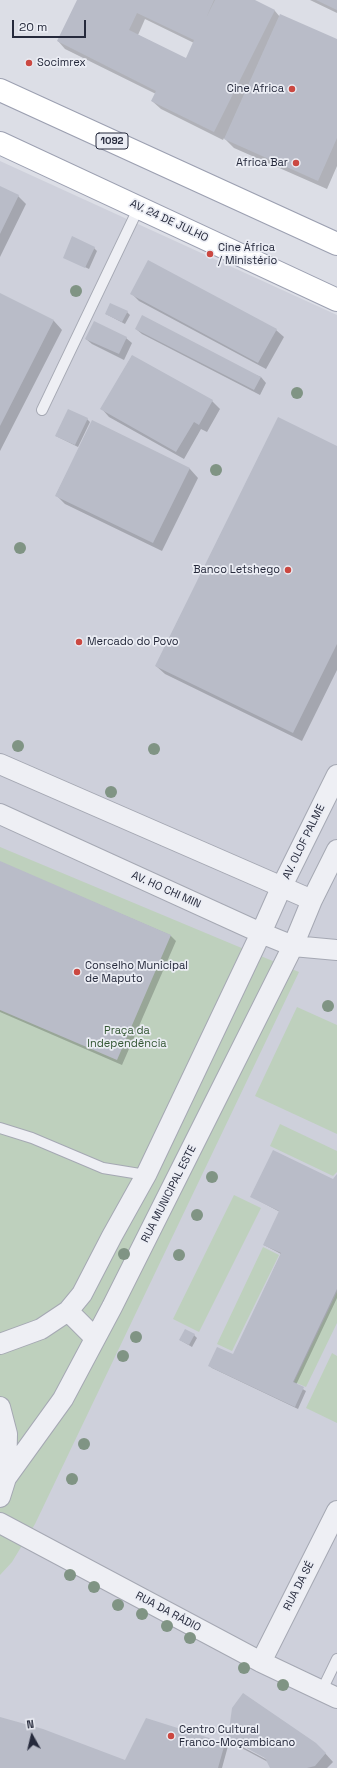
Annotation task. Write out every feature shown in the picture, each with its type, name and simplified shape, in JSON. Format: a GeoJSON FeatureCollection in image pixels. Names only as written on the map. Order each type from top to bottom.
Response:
{"type":"FeatureCollection","features":[{"type":"Feature","properties":{"kind":"main road","name":"1092"},"geometry":{"type":"LineString","coordinates":[[0,90],[337,244]]}},
{"type":"Feature","properties":{"kind":"main road","name":"AV. 24 DE JULHO"},"geometry":{"type":"LineString","coordinates":[[0,143],[337,300]]}},
{"type":"Feature","properties":{"kind":"street"},"geometry":{"type":"LineString","coordinates":[[0,764],[281,888],[312,900],[337,850]]}},
{"type":"Feature","properties":{"kind":"street","name":"AV. OLOF PALME"},"geometry":{"type":"LineString","coordinates":[[281,888],[337,775]]}},
{"type":"Feature","properties":{"kind":"street","name":"AV. HO CHI MIN"},"geometry":{"type":"LineString","coordinates":[[0,814],[261,933],[294,946],[337,950]]}},
{"type":"Feature","properties":{"kind":"street"},"geometry":{"type":"LineString","coordinates":[[0,1344],[41,1329],[68,1311],[82,1294],[112,1236],[146,1176],[281,888]]}},
{"type":"Feature","properties":{"kind":"street","name":"RUA MUNICIPAL ESTE"},"geometry":{"type":"LineString","coordinates":[[6,1478],[63,1399],[112,1307],[294,946],[312,900]]}},
{"type":"Feature","properties":{"kind":"street"},"geometry":{"type":"LineString","coordinates":[[68,1311],[95,1338]]}},
{"type":"Feature","properties":{"kind":"street"},"geometry":{"type":"LineString","coordinates":[[0,1407],[7,1434],[6,1478],[0,1496]]}},
{"type":"Feature","properties":{"kind":"street","name":"RUA DA SÉ"},"geometry":{"type":"LineString","coordinates":[[261,1662],[337,1511]]}},
{"type":"Feature","properties":{"kind":"street","name":"RUA DA RÁDIO"},"geometry":{"type":"LineString","coordinates":[[0,1523],[261,1662],[329,1694]]}},
{"type":"Feature","properties":{"kind":"lane"},"geometry":{"type":"LineString","coordinates":[[42,410],[139,207]]}},
{"type":"Feature","properties":{"kind":"lane"},"geometry":{"type":"LineString","coordinates":[[0,1128],[32,1138],[103,1168],[146,1176]]}},
{"type":"Feature","properties":{"kind":"lane"},"geometry":{"type":"LineString","coordinates":[[329,1694],[337,1659]]}},
{"type":"Feature","properties":{"kind":"shaded area"},"geometry":{"type":"Polygon","coordinates":[[[0,161],[337,315],[337,1768],[0,1768],[0,161]]]}},
{"type":"Feature","properties":{"kind":"green space","name":"Praça da Independência"},"geometry":{"type":"Polygon","coordinates":[[[0,847],[299,972],[35,1524],[12,1562],[0,1575],[0,847]]]}},
{"type":"Feature","properties":{"kind":"green space"},"geometry":{"type":"Polygon","coordinates":[[[297,1007],[337,1025],[337,1134],[255,1096],[297,1007]]]}},
{"type":"Feature","properties":{"kind":"green space"},"geometry":{"type":"Polygon","coordinates":[[[280,1124],[337,1151],[337,1172],[333,1176],[270,1146],[280,1124]]]}},
{"type":"Feature","properties":{"kind":"green space"},"geometry":{"type":"Polygon","coordinates":[[[234,1195],[261,1208],[199,1332],[173,1319],[234,1195]]]}},
{"type":"Feature","properties":{"kind":"green space"},"geometry":{"type":"Polygon","coordinates":[[[263,1247],[279,1255],[232,1351],[217,1344],[263,1247]]]}},
{"type":"Feature","properties":{"kind":"green space"},"geometry":{"type":"Polygon","coordinates":[[[337,1292],[337,1323],[306,1387],[294,1382],[337,1292]]]}},
{"type":"Feature","properties":{"kind":"green space"},"geometry":{"type":"Polygon","coordinates":[[[332,1353],[337,1356],[337,1423],[306,1408],[332,1353]]]}},
{"type":"Feature","properties":{"kind":"building"},"geometry":{"type":"Polygon","coordinates":[[[77,0],[214,0],[206,18],[215,0],[255,0],[275,10],[214,132],[151,101],[156,91],[57,41],[77,0]],[[137,13],[129,30],[186,58],[194,40],[137,13]]]}},
{"type":"Feature","properties":{"kind":"building"},"geometry":{"type":"Polygon","coordinates":[[[316,0],[337,0],[337,10],[316,0]]]}},
{"type":"Feature","properties":{"kind":"building","name":"Cine Africa"},"geometry":{"type":"Polygon","coordinates":[[[280,14],[337,39],[337,138],[318,181],[224,139],[280,14]]]}},
{"type":"Feature","properties":{"kind":"building"},"geometry":{"type":"Polygon","coordinates":[[[0,186],[19,195],[0,234],[0,186]]]}},
{"type":"Feature","properties":{"kind":"building"},"geometry":{"type":"Polygon","coordinates":[[[72,236],[95,247],[85,268],[63,258],[72,236]]]}},
{"type":"Feature","properties":{"kind":"building"},"geometry":{"type":"Polygon","coordinates":[[[148,260],[277,329],[258,363],[130,294],[148,260]]]}},
{"type":"Feature","properties":{"kind":"building"},"geometry":{"type":"Polygon","coordinates":[[[0,293],[54,320],[0,426],[0,293]]]}},
{"type":"Feature","properties":{"kind":"building"},"geometry":{"type":"Polygon","coordinates":[[[110,303],[128,311],[122,322],[105,314],[110,303]]]}},
{"type":"Feature","properties":{"kind":"building"},"geometry":{"type":"Polygon","coordinates":[[[142,315],[261,377],[254,390],[135,329],[142,315]]]}},
{"type":"Feature","properties":{"kind":"building"},"geometry":{"type":"Polygon","coordinates":[[[94,321],[127,337],[119,354],[85,339],[94,321]]]}},
{"type":"Feature","properties":{"kind":"building"},"geometry":{"type":"Polygon","coordinates":[[[132,355],[213,400],[199,425],[194,422],[176,452],[100,409],[132,355]]]}},
{"type":"Feature","properties":{"kind":"building"},"geometry":{"type":"Polygon","coordinates":[[[68,409],[88,418],[75,445],[55,436],[68,409]]]}},
{"type":"Feature","properties":{"kind":"building"},"geometry":{"type":"Polygon","coordinates":[[[278,417],[337,446],[337,644],[293,733],[155,666],[278,417]]]}},
{"type":"Feature","properties":{"kind":"building"},"geometry":{"type":"Polygon","coordinates":[[[92,420],[190,468],[153,543],[55,496],[92,420]]]}},
{"type":"Feature","properties":{"kind":"building","name":"Conselho Municipal de Maputo"},"geometry":{"type":"Polygon","coordinates":[[[0,861],[171,935],[117,1060],[0,1010],[0,861]]]}},
{"type":"Feature","properties":{"kind":"building"},"geometry":{"type":"Polygon","coordinates":[[[273,1150],[333,1179],[337,1174],[337,1289],[293,1382],[304,1387],[295,1407],[208,1366],[217,1347],[233,1354],[281,1253],[263,1245],[279,1211],[250,1197],[273,1150]]]}},
{"type":"Feature","properties":{"kind":"building"},"geometry":{"type":"Polygon","coordinates":[[[185,1329],[195,1334],[189,1345],[179,1340],[185,1329]]]}},
{"type":"Feature","properties":{"kind":"building"},"geometry":{"type":"Polygon","coordinates":[[[243,1693],[316,1743],[326,1753],[315,1766],[307,1768],[270,1768],[265,1758],[228,1738],[232,1708],[243,1693]]]}},
{"type":"Feature","properties":{"kind":"building","name":"Centro Cultural Franco-Moçambicano"},"geometry":{"type":"Polygon","coordinates":[[[0,1717],[43,1729],[125,1760],[146,1718],[225,1743],[218,1768],[0,1768],[0,1717]]]}},
{"type":"Feature","properties":{"kind":"place","name":"Socimrex"},"geometry":{"type":"Point","coordinates":[29,63]}},
{"type":"Feature","properties":{"kind":"place","name":"Cine Africa"},"geometry":{"type":"Point","coordinates":[292,89]}},
{"type":"Feature","properties":{"kind":"place","name":"Africa Bar"},"geometry":{"type":"Point","coordinates":[296,163]}},
{"type":"Feature","properties":{"kind":"place","name":"Cine África / Ministério"},"geometry":{"type":"Point","coordinates":[210,254]}},
{"type":"Feature","properties":{"kind":"place","name":"Banco Letshego"},"geometry":{"type":"Point","coordinates":[288,570]}},
{"type":"Feature","properties":{"kind":"place","name":"Mercado do Povo"},"geometry":{"type":"Point","coordinates":[79,642]}},
{"type":"Feature","properties":{"kind":"place","name":"Conselho Municipal de Maputo"},"geometry":{"type":"Point","coordinates":[77,972]}},
{"type":"Feature","properties":{"kind":"place","name":"Centro Cultural Franco-Moçambicano"},"geometry":{"type":"Point","coordinates":[171,1736]}}]}
